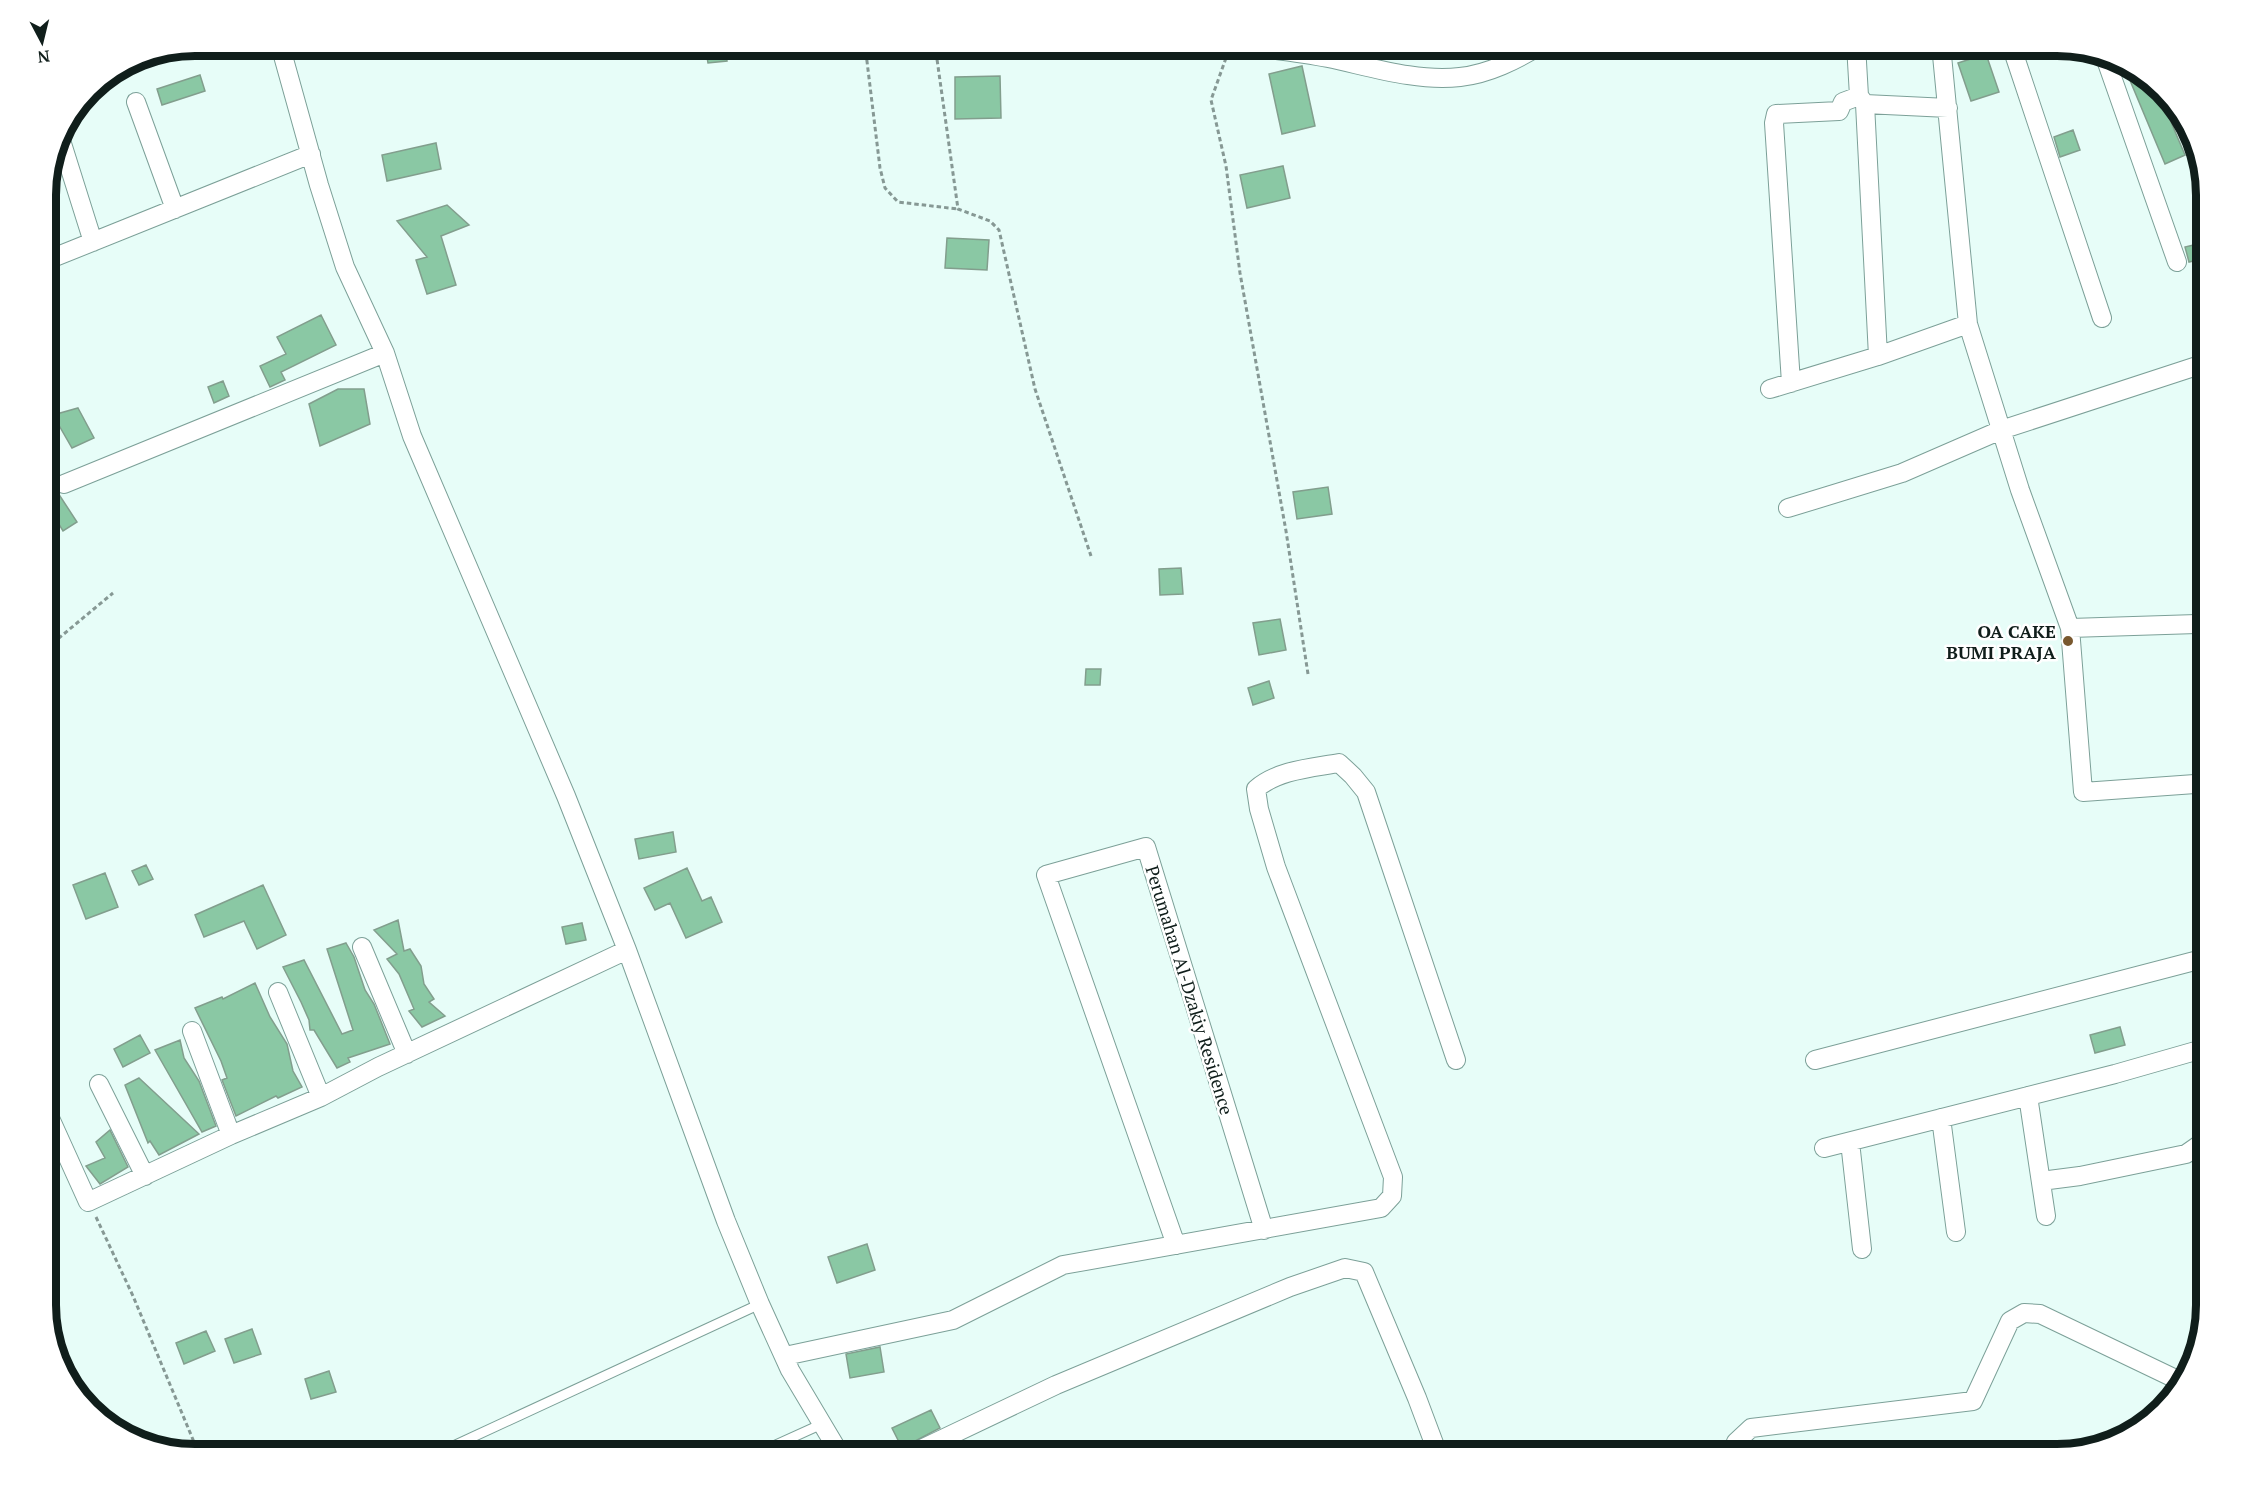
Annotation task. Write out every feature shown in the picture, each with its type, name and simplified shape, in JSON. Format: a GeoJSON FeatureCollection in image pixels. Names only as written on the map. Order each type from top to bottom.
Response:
{"type":"FeatureCollection","features":[{"type":"Feature","properties":{"kind":"street"},"geometry":{"type":"LineString","coordinates":[[283,56],[345,267],[385,353],[411,435],[566,796],[627,950],[726,1221],[760,1304],[788,1363],[834,1444]]}},
{"type":"Feature","properties":{"kind":"street"},"geometry":{"type":"LineString","coordinates":[[1315,56],[1433,78],[1461,77],[1487,71],[1524,56]]}},
{"type":"Feature","properties":{"kind":"street"},"geometry":{"type":"LineString","coordinates":[[1857,56],[1878,356]]}},
{"type":"Feature","properties":{"kind":"street"},"geometry":{"type":"LineString","coordinates":[[1942,56],[1968,324],[2020,490],[2070,628],[2083,792],[2195,783]]}},
{"type":"Feature","properties":{"kind":"street"},"geometry":{"type":"LineString","coordinates":[[2015,56],[2102,318]]}},
{"type":"Feature","properties":{"kind":"street"},"geometry":{"type":"LineString","coordinates":[[2108,65],[2177,262]]}},
{"type":"Feature","properties":{"kind":"street"},"geometry":{"type":"LineString","coordinates":[[1791,383],[1774,123],[1776,114],[1839,111],[1843,102],[1862,100],[1948,108]]}},
{"type":"Feature","properties":{"kind":"street"},"geometry":{"type":"LineString","coordinates":[[136,102],[175,209]]}},
{"type":"Feature","properties":{"kind":"street"},"geometry":{"type":"LineString","coordinates":[[63,148],[93,242]]}},
{"type":"Feature","properties":{"kind":"street"},"geometry":{"type":"LineString","coordinates":[[56,257],[311,154]]}},
{"type":"Feature","properties":{"kind":"street"},"geometry":{"type":"LineString","coordinates":[[1770,389],[1878,356],[1968,324]]}},
{"type":"Feature","properties":{"kind":"street"},"geometry":{"type":"LineString","coordinates":[[64,484],[385,353]]}},
{"type":"Feature","properties":{"kind":"street"},"geometry":{"type":"LineString","coordinates":[[1788,508],[1902,473],[2001,430],[2196,366]]}},
{"type":"Feature","properties":{"kind":"street"},"geometry":{"type":"LineString","coordinates":[[2070,628],[2196,624]]}},
{"type":"Feature","properties":{"kind":"street"},"geometry":{"type":"LineString","coordinates":[[788,1363],[953,1320],[1063,1265],[1381,1208],[1392,1196],[1393,1177],[1276,867],[1258,809],[1256,789],[1266,781],[1308,768],[1339,764],[1366,792],[1456,1060]]}},
{"type":"Feature","properties":{"kind":"street","name":"Perumahan Al-Dzakiy Residence"},"geometry":{"type":"LineString","coordinates":[[1176,1245],[1047,875],[1146,847],[1264,1230]]}},
{"type":"Feature","properties":{"kind":"street"},"geometry":{"type":"LineString","coordinates":[[362,947],[406,1054]]}},
{"type":"Feature","properties":{"kind":"street"},"geometry":{"type":"LineString","coordinates":[[56,1131],[88,1202],[231,1135],[321,1097],[406,1054],[627,950]]}},
{"type":"Feature","properties":{"kind":"street"},"geometry":{"type":"LineString","coordinates":[[1815,1060],[2196,961]]}},
{"type":"Feature","properties":{"kind":"street"},"geometry":{"type":"LineString","coordinates":[[278,992],[321,1097]]}},
{"type":"Feature","properties":{"kind":"street"},"geometry":{"type":"LineString","coordinates":[[192,1031],[231,1135]]}},
{"type":"Feature","properties":{"kind":"street"},"geometry":{"type":"LineString","coordinates":[[1824,1148],[2196,1051]]}},
{"type":"Feature","properties":{"kind":"street"},"geometry":{"type":"LineString","coordinates":[[99,1084],[145,1176]]}},
{"type":"Feature","properties":{"kind":"street"},"geometry":{"type":"LineString","coordinates":[[2028,1096],[2046,1216]]}},
{"type":"Feature","properties":{"kind":"street"},"geometry":{"type":"LineString","coordinates":[[1941,1118],[1956,1232]]}},
{"type":"Feature","properties":{"kind":"street"},"geometry":{"type":"LineString","coordinates":[[1850,1142],[1862,1249]]}},
{"type":"Feature","properties":{"kind":"street"},"geometry":{"type":"LineString","coordinates":[[2041,1181],[2080,1176],[2104,1169],[2186,1154],[2196,1147]]}},
{"type":"Feature","properties":{"kind":"street"},"geometry":{"type":"LineString","coordinates":[[932,1444],[1056,1384],[1290,1287],[1345,1268],[1364,1272],[1434,1444]]}},
{"type":"Feature","properties":{"kind":"street"},"geometry":{"type":"LineString","coordinates":[[1735,1444],[1751,1428],[1973,1401],[2010,1321],[2024,1313],[2040,1314],[2174,1378]]}},
{"type":"Feature","properties":{"kind":"lane"},"geometry":{"type":"LineString","coordinates":[[458,1444],[760,1304]]}},
{"type":"Feature","properties":{"kind":"lane"},"geometry":{"type":"LineString","coordinates":[[778,1444],[822,1424]]}},
{"type":"Feature","properties":{"kind":"path"},"geometry":{"type":"LineString","coordinates":[[866,56],[880,168],[885,188],[898,202],[958,209],[990,221],[999,230],[1035,388],[1091,556]]}},
{"type":"Feature","properties":{"kind":"path"},"geometry":{"type":"LineString","coordinates":[[937,56],[958,209]]}},
{"type":"Feature","properties":{"kind":"path"},"geometry":{"type":"LineString","coordinates":[[1229,56],[1211,100],[1226,166],[1240,273],[1286,531],[1308,674]]}},
{"type":"Feature","properties":{"kind":"path"},"geometry":{"type":"LineString","coordinates":[[56,640],[112,593]]}},
{"type":"Feature","properties":{"kind":"path"},"geometry":{"type":"LineString","coordinates":[[88,1202],[133,1296],[195,1444]]}},
{"type":"Feature","properties":{"kind":"building"},"geometry":{"type":"Polygon","coordinates":[[[707,56],[726,56],[727,61],[708,63],[707,56]]]}},
{"type":"Feature","properties":{"kind":"building"},"geometry":{"type":"Polygon","coordinates":[[[1987,56],[1999,92],[1971,101],[1958,63],[1987,56]]]}},
{"type":"Feature","properties":{"kind":"building"},"geometry":{"type":"Polygon","coordinates":[[[1302,66],[1315,126],[1282,134],[1269,74],[1302,66]]]}},
{"type":"Feature","properties":{"kind":"building"},"geometry":{"type":"Polygon","coordinates":[[[200,75],[205,91],[162,105],[157,89],[200,75]]]}},
{"type":"Feature","properties":{"kind":"building"},"geometry":{"type":"Polygon","coordinates":[[[1000,76],[1001,118],[955,119],[955,77],[1000,76]]]}},
{"type":"Feature","properties":{"kind":"building"},"geometry":{"type":"Polygon","coordinates":[[[2128,76],[2155,96],[2165,107],[2185,155],[2165,164],[2128,76]]]}},
{"type":"Feature","properties":{"kind":"building"},"geometry":{"type":"Polygon","coordinates":[[[2073,130],[2080,150],[2060,157],[2054,137],[2073,130]]]}},
{"type":"Feature","properties":{"kind":"building"},"geometry":{"type":"Polygon","coordinates":[[[436,143],[441,169],[387,181],[382,155],[436,143]]]}},
{"type":"Feature","properties":{"kind":"building"},"geometry":{"type":"Polygon","coordinates":[[[1283,166],[1290,198],[1247,208],[1240,175],[1283,166]]]}},
{"type":"Feature","properties":{"kind":"building"},"geometry":{"type":"Polygon","coordinates":[[[447,205],[469,225],[441,236],[456,285],[427,294],[416,260],[427,257],[397,221],[447,205]]]}},
{"type":"Feature","properties":{"kind":"building"},"geometry":{"type":"Polygon","coordinates":[[[947,238],[989,240],[987,270],[945,268],[947,238]]]}},
{"type":"Feature","properties":{"kind":"building"},"geometry":{"type":"Polygon","coordinates":[[[2196,244],[2196,260],[2189,262],[2185,247],[2196,244]]]}},
{"type":"Feature","properties":{"kind":"building"},"geometry":{"type":"Polygon","coordinates":[[[321,315],[336,345],[281,372],[285,380],[270,387],[260,366],[286,354],[277,337],[321,315]]]}},
{"type":"Feature","properties":{"kind":"building"},"geometry":{"type":"Polygon","coordinates":[[[223,381],[229,396],[214,403],[208,387],[223,381]]]}},
{"type":"Feature","properties":{"kind":"building"},"geometry":{"type":"Polygon","coordinates":[[[338,389],[364,389],[370,424],[320,446],[309,404],[338,389]]]}},
{"type":"Feature","properties":{"kind":"building"},"geometry":{"type":"Polygon","coordinates":[[[78,408],[94,438],[72,448],[56,420],[56,414],[78,408]]]}},
{"type":"Feature","properties":{"kind":"building"},"geometry":{"type":"Polygon","coordinates":[[[1328,487],[1332,514],[1297,519],[1293,492],[1328,487]]]}},
{"type":"Feature","properties":{"kind":"building"},"geometry":{"type":"Polygon","coordinates":[[[58,493],[77,522],[63,531],[56,519],[56,494],[58,493]]]}},
{"type":"Feature","properties":{"kind":"building"},"geometry":{"type":"Polygon","coordinates":[[[1181,568],[1183,594],[1160,595],[1159,569],[1181,568]]]}},
{"type":"Feature","properties":{"kind":"building"},"geometry":{"type":"Polygon","coordinates":[[[1280,619],[1286,650],[1259,655],[1253,623],[1280,619]]]}},
{"type":"Feature","properties":{"kind":"building"},"geometry":{"type":"Polygon","coordinates":[[[1086,669],[1101,669],[1100,685],[1085,685],[1086,669]]]}},
{"type":"Feature","properties":{"kind":"building"},"geometry":{"type":"Polygon","coordinates":[[[1269,681],[1274,698],[1253,705],[1248,688],[1269,681]]]}},
{"type":"Feature","properties":{"kind":"building"},"geometry":{"type":"Polygon","coordinates":[[[673,832],[676,852],[639,859],[635,839],[673,832]]]}},
{"type":"Feature","properties":{"kind":"building"},"geometry":{"type":"Polygon","coordinates":[[[146,865],[153,879],[139,885],[132,871],[146,865]]]}},
{"type":"Feature","properties":{"kind":"building"},"geometry":{"type":"Polygon","coordinates":[[[687,868],[702,901],[711,897],[722,922],[686,938],[670,903],[655,910],[644,888],[687,868]]]}},
{"type":"Feature","properties":{"kind":"building"},"geometry":{"type":"Polygon","coordinates":[[[105,873],[118,907],[86,919],[73,885],[105,873]]]}},
{"type":"Feature","properties":{"kind":"building"},"geometry":{"type":"Polygon","coordinates":[[[263,885],[286,935],[257,949],[244,921],[204,937],[195,915],[263,885]]]}},
{"type":"Feature","properties":{"kind":"building"},"geometry":{"type":"Polygon","coordinates":[[[398,920],[404,951],[410,949],[421,966],[424,984],[434,999],[429,1002],[445,1016],[422,1027],[409,1011],[414,1009],[399,974],[387,959],[397,954],[374,930],[398,920]]]}},
{"type":"Feature","properties":{"kind":"building"},"geometry":{"type":"Polygon","coordinates":[[[582,923],[586,940],[566,944],[562,927],[582,923]]]}},
{"type":"Feature","properties":{"kind":"building"},"geometry":{"type":"Polygon","coordinates":[[[346,943],[390,1044],[348,1058],[350,1062],[337,1068],[314,1030],[310,1030],[309,1020],[283,967],[304,960],[342,1034],[353,1030],[327,949],[346,943]]]}},
{"type":"Feature","properties":{"kind":"building"},"geometry":{"type":"Polygon","coordinates":[[[255,983],[270,1017],[287,1044],[293,1071],[302,1087],[278,1098],[276,1096],[236,1116],[222,1080],[227,1078],[221,1061],[195,1008],[222,997],[223,999],[255,983]]]}},
{"type":"Feature","properties":{"kind":"building"},"geometry":{"type":"Polygon","coordinates":[[[2120,1027],[2125,1045],[2095,1053],[2090,1035],[2120,1027]]]}},
{"type":"Feature","properties":{"kind":"building"},"geometry":{"type":"Polygon","coordinates":[[[140,1035],[150,1053],[123,1067],[114,1049],[140,1035]]]}},
{"type":"Feature","properties":{"kind":"building"},"geometry":{"type":"Polygon","coordinates":[[[180,1040],[184,1058],[199,1081],[216,1126],[202,1132],[155,1050],[180,1040]]]}},
{"type":"Feature","properties":{"kind":"building"},"geometry":{"type":"Polygon","coordinates":[[[139,1078],[199,1134],[159,1155],[150,1141],[148,1143],[125,1085],[139,1078]]]}},
{"type":"Feature","properties":{"kind":"building"},"geometry":{"type":"Polygon","coordinates":[[[110,1130],[128,1167],[100,1184],[86,1166],[105,1158],[96,1142],[110,1130]]]}},
{"type":"Feature","properties":{"kind":"building"},"geometry":{"type":"Polygon","coordinates":[[[867,1244],[875,1270],[837,1283],[828,1257],[867,1244]]]}},
{"type":"Feature","properties":{"kind":"building"},"geometry":{"type":"Polygon","coordinates":[[[252,1329],[261,1354],[234,1363],[225,1339],[252,1329]]]}},
{"type":"Feature","properties":{"kind":"building"},"geometry":{"type":"Polygon","coordinates":[[[206,1331],[215,1351],[184,1364],[176,1343],[206,1331]]]}},
{"type":"Feature","properties":{"kind":"building"},"geometry":{"type":"Polygon","coordinates":[[[880,1347],[884,1372],[850,1378],[846,1354],[880,1347]]]}},
{"type":"Feature","properties":{"kind":"building"},"geometry":{"type":"Polygon","coordinates":[[[329,1371],[336,1392],[311,1399],[305,1379],[329,1371]]]}},
{"type":"Feature","properties":{"kind":"building"},"geometry":{"type":"Polygon","coordinates":[[[931,1410],[940,1428],[910,1444],[900,1444],[892,1428],[931,1410]]]}},
{"type":"Feature","properties":{"kind":"place","name":"OA CAKE BUMI PRAJA"},"geometry":{"type":"Point","coordinates":[2068,641]}}]}
